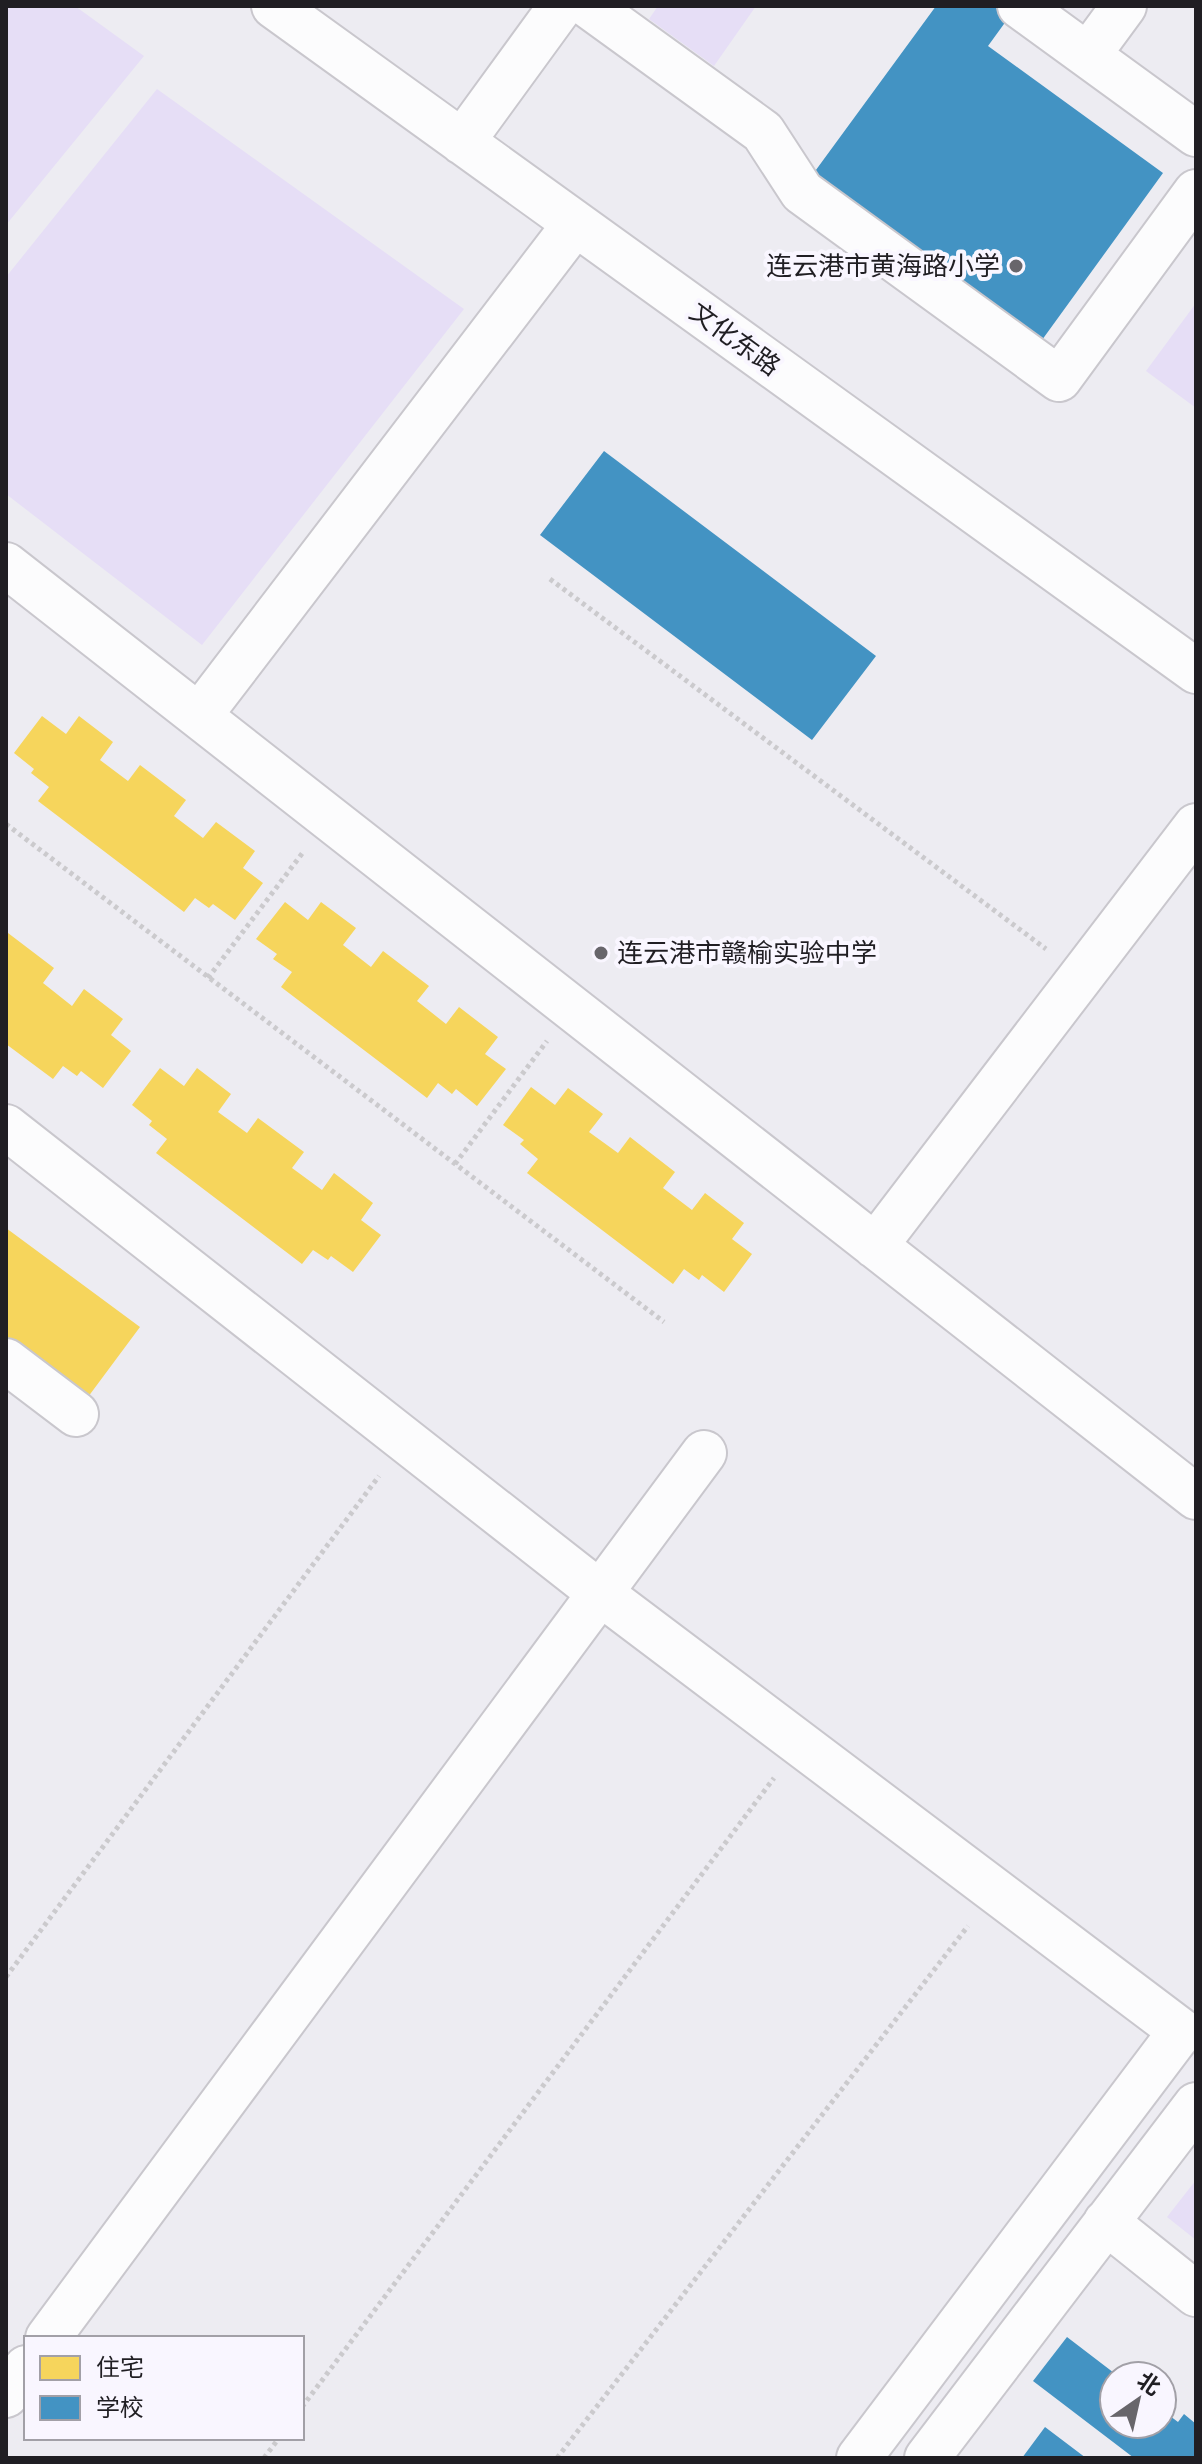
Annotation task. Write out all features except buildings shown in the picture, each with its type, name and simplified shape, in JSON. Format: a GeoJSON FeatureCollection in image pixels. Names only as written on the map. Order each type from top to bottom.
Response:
{"type":"FeatureCollection","features":[{"type":"Feature","properties":{"kind":"street","name":"文化东路"},"geometry":{"type":"LineString","coordinates":[[274,6],[1196,671]]}},
{"type":"Feature","properties":{"kind":"street"},"geometry":{"type":"LineString","coordinates":[[462,142],[561,6]]}},
{"type":"Feature","properties":{"kind":"street"},"geometry":{"type":"LineString","coordinates":[[589,6],[763,132],[802,192],[1059,379],[1196,192]]}},
{"type":"Feature","properties":{"kind":"street"},"geometry":{"type":"LineString","coordinates":[[1020,6],[1196,134]]}},
{"type":"Feature","properties":{"kind":"street"},"geometry":{"type":"LineString","coordinates":[[1088,55],[1124,6]]}},
{"type":"Feature","properties":{"kind":"street"},"geometry":{"type":"LineString","coordinates":[[199,716],[575,224]]}},
{"type":"Feature","properties":{"kind":"street"},"geometry":{"type":"LineString","coordinates":[[6,565],[1196,1497]]}},
{"type":"Feature","properties":{"kind":"street"},"geometry":{"type":"LineString","coordinates":[[875,1246],[1196,826]]}},
{"type":"Feature","properties":{"kind":"street"},"geometry":{"type":"LineString","coordinates":[[6,1127],[600,1593],[1181,2031],[859,2458]]}},
{"type":"Feature","properties":{"kind":"street"},"geometry":{"type":"LineString","coordinates":[[6,1361],[76,1414]]}},
{"type":"Feature","properties":{"kind":"street"},"geometry":{"type":"LineString","coordinates":[[49,2336],[704,1453]]}},
{"type":"Feature","properties":{"kind":"street"},"geometry":{"type":"LineString","coordinates":[[927,2458],[1196,2105]]}},
{"type":"Feature","properties":{"kind":"street"},"geometry":{"type":"LineString","coordinates":[[1106,2222],[1196,2294]]}},
{"type":"Feature","properties":{"kind":"street"},"geometry":{"type":"LineString","coordinates":[[6,2395],[24,2371]]}},
{"type":"Feature","properties":{"kind":"path"},"geometry":{"type":"LineString","coordinates":[[550,579],[1082,976]]}},
{"type":"Feature","properties":{"kind":"path"},"geometry":{"type":"LineString","coordinates":[[208,978],[329,819]]}},
{"type":"Feature","properties":{"kind":"path"},"geometry":{"type":"LineString","coordinates":[[6,824],[664,1322]]}},
{"type":"Feature","properties":{"kind":"path"},"geometry":{"type":"LineString","coordinates":[[455,1164],[572,1009]]}},
{"type":"Feature","properties":{"kind":"path"},"geometry":{"type":"LineString","coordinates":[[6,1977],[405,1440]]}},
{"type":"Feature","properties":{"kind":"path"},"geometry":{"type":"LineString","coordinates":[[304,2404],[800,1743]]}},
{"type":"Feature","properties":{"kind":"path"},"geometry":{"type":"LineString","coordinates":[[557,2458],[995,1891]]}},
{"type":"Feature","properties":{"kind":"path"},"geometry":{"type":"LineString","coordinates":[[264,2458],[278,2440]]}},
{"type":"Feature","properties":{"kind":"shaded area"},"geometry":{"type":"Polygon","coordinates":[[[6,6],[75,6],[144,56],[6,225],[6,6]]]}},
{"type":"Feature","properties":{"kind":"shaded area"},"geometry":{"type":"Polygon","coordinates":[[[658,6],[756,6],[714,66],[649,19],[658,6]]]}},
{"type":"Feature","properties":{"kind":"shaded area"},"geometry":{"type":"Polygon","coordinates":[[[157,89],[464,309],[202,645],[6,494],[6,277],[157,89]]]}},
{"type":"Feature","properties":{"kind":"shaded area"},"geometry":{"type":"Polygon","coordinates":[[[1196,303],[1196,408],[1146,371],[1196,303]]]}},
{"type":"Feature","properties":{"kind":"shaded area"},"geometry":{"type":"Polygon","coordinates":[[[1196,2180],[1196,2240],[1167,2217],[1196,2180]]]}},
{"type":"Feature","properties":{"kind":"place","name":"连云港市黄海路小学"},"geometry":{"type":"Point","coordinates":[1016,266]}},
{"type":"Feature","properties":{"kind":"place","name":"连云港市赣榆实验中学"},"geometry":{"type":"Point","coordinates":[601,953]}}]}
